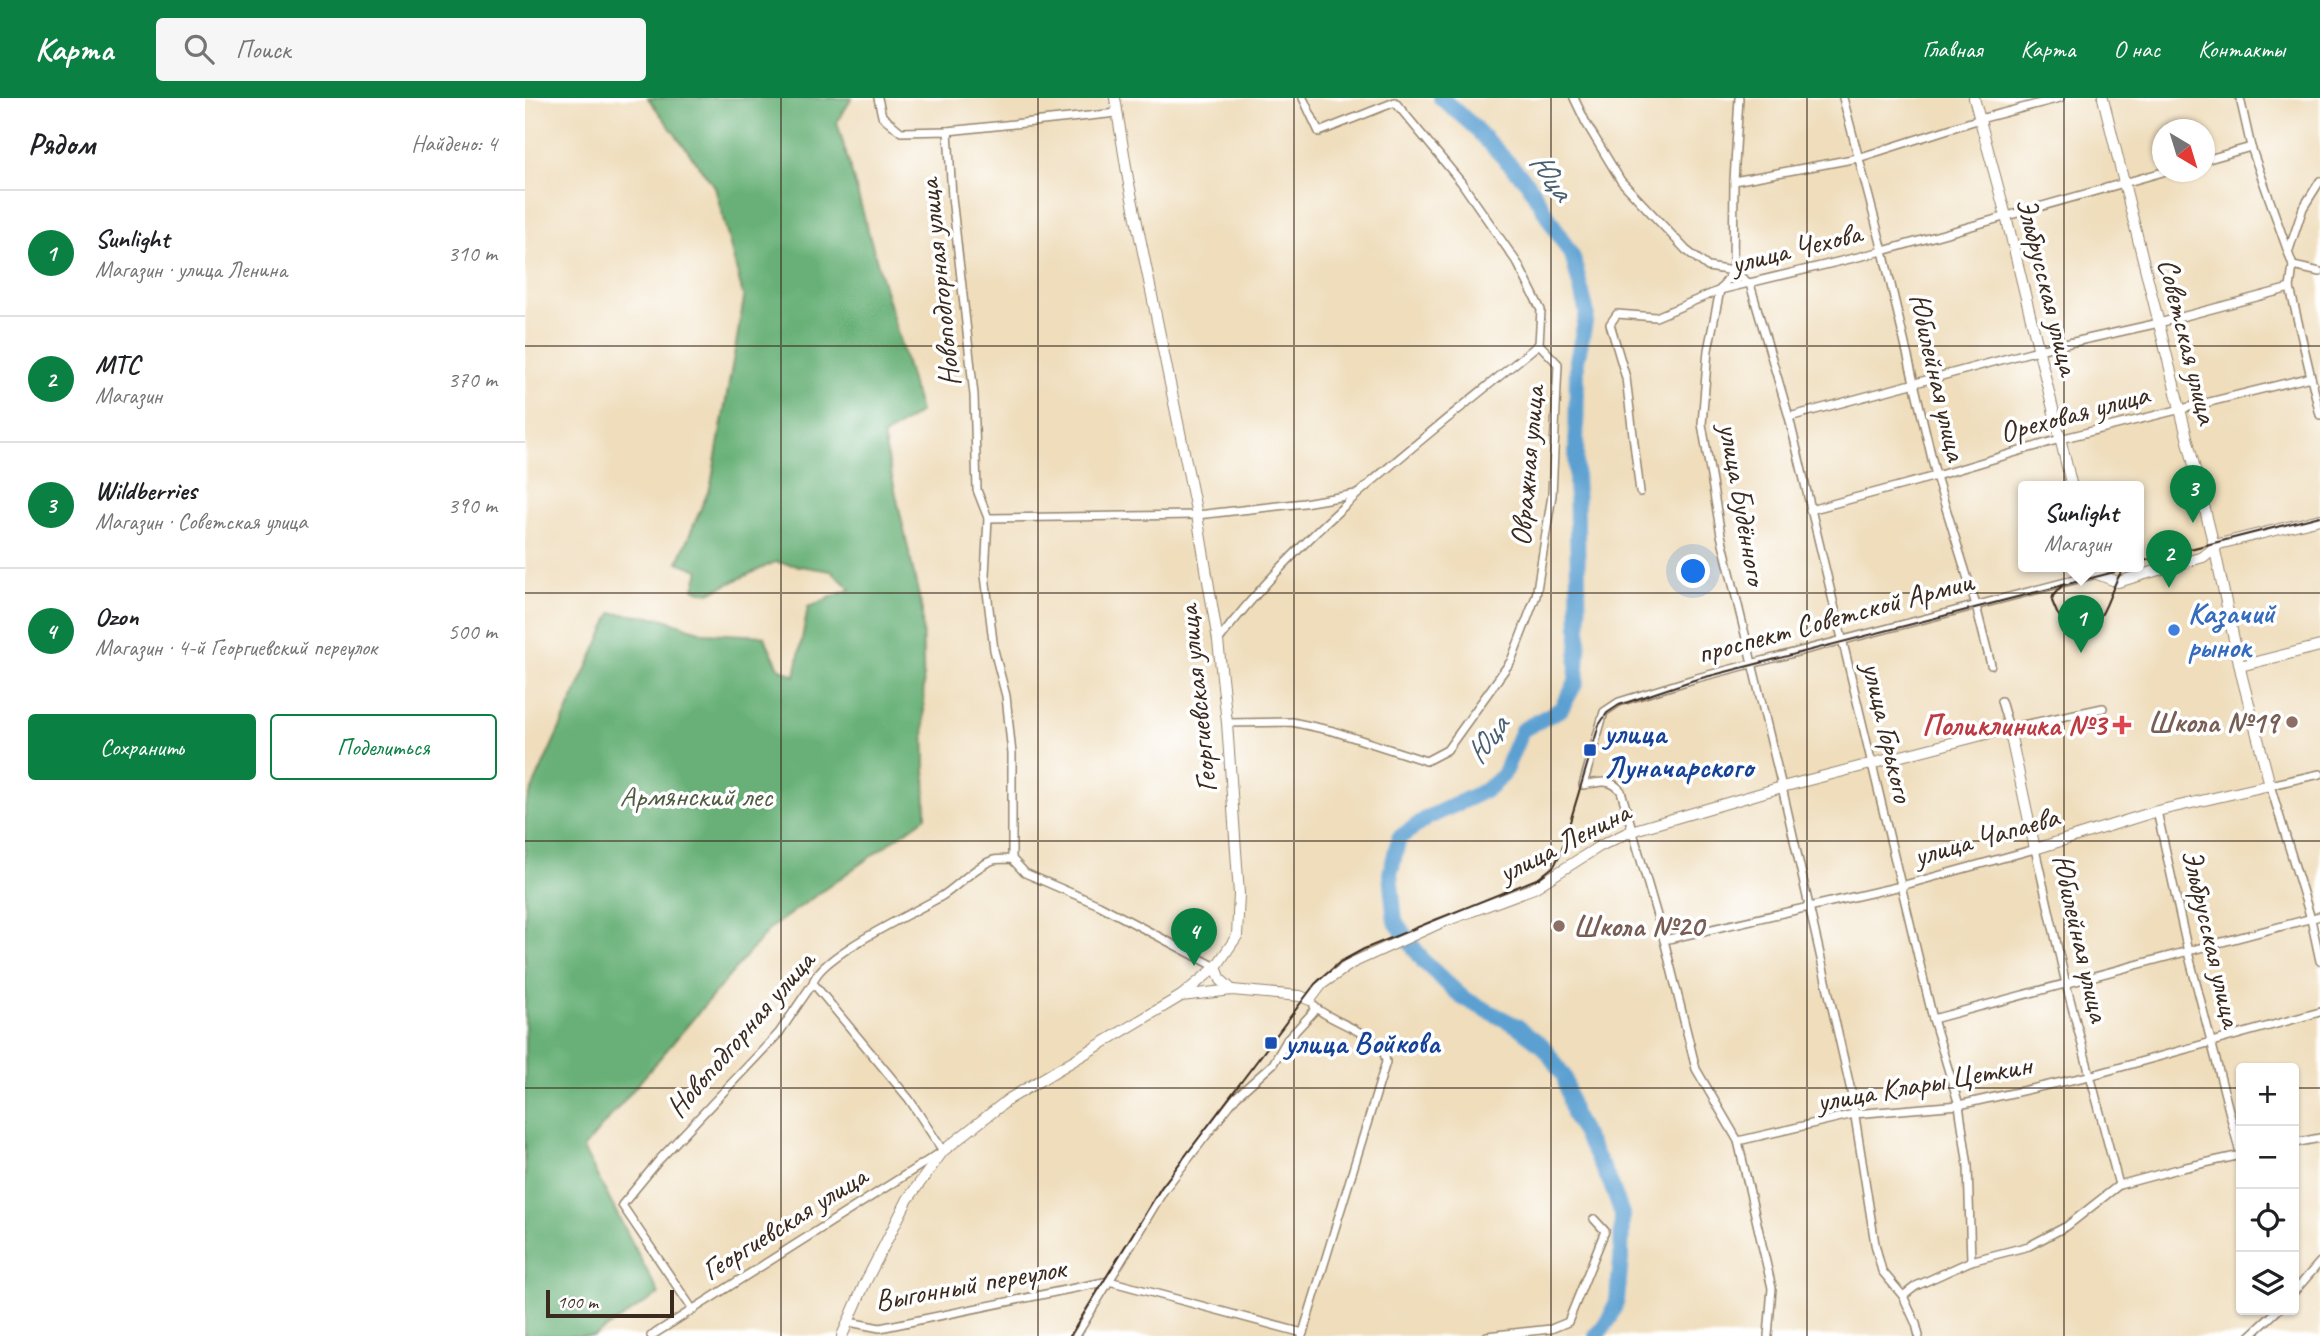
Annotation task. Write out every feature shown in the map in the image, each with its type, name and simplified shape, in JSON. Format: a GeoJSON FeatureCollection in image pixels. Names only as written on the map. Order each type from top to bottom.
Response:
{"type":"FeatureCollection","features":[{"type":"Feature","properties":{"kind":"main road","name":"Георгиевская улица"},"geometry":{"type":"LineString","coordinates":[[842,1336],[908,1199],[943,1151],[1009,1099],[1181,996],[1216,967],[1234,942],[1239,913],[1227,723],[1218,642],[1197,515],[1131,192],[1115,98]]}},
{"type":"Feature","properties":{"kind":"main road","name":"Эльбрусская улица"},"geometry":{"type":"LineString","coordinates":[[1974,98],[2006,216],[2070,481]]}},
{"type":"Feature","properties":{"kind":"main road","name":"Советская улица"},"geometry":{"type":"LineString","coordinates":[[2103,98],[2270,785]]}},
{"type":"Feature","properties":{"kind":"main road","name":"проспект Советской Армии"},"geometry":{"type":"LineString","coordinates":[[2100,572],[2118,582],[2203,557],[2214,546],[2320,519]]}},
{"type":"Feature","properties":{"kind":"main road"},"geometry":{"type":"LineString","coordinates":[[2240,666],[2320,646]]}},
{"type":"Feature","properties":{"kind":"main road","name":"улица Ленина"},"geometry":{"type":"LineString","coordinates":[[1313,1004],[1322,984],[1352,963],[1440,923],[1534,888],[1599,846],[1631,831],[1782,787],[2009,728]]}},
{"type":"Feature","properties":{"kind":"main road","name":"Юбилейная улица"},"geometry":{"type":"LineString","coordinates":[[2009,728],[2035,849]]}},
{"type":"Feature","properties":{"kind":"main road","name":"улица Чапаева"},"geometry":{"type":"LineString","coordinates":[[2035,849],[2157,811],[2270,785]]}},
{"type":"Feature","properties":{"kind":"main road"},"geometry":{"type":"LineString","coordinates":[[1216,967],[1221,980],[1232,990]]}},
{"type":"Feature","properties":{"kind":"main road"},"geometry":{"type":"LineString","coordinates":[[1181,996],[1232,990],[1300,996],[1313,1004]]}},
{"type":"Feature","properties":{"kind":"street"},"geometry":{"type":"LineString","coordinates":[[878,98],[882,116],[901,132],[948,131],[1117,113]]}},
{"type":"Feature","properties":{"kind":"street","name":"Овражная улица"},"geometry":{"type":"LineString","coordinates":[[1227,723],[1292,722],[1333,731],[1426,761],[1447,750],[1511,661],[1536,596],[1552,495],[1558,363],[1539,344],[1541,310],[1518,264],[1461,183],[1395,102],[1319,132],[1303,98]]}},
{"type":"Feature","properties":{"kind":"street"},"geometry":{"type":"LineString","coordinates":[[1574,98],[1621,181],[1686,250],[1708,267],[1733,271],[1750,284]]}},
{"type":"Feature","properties":{"kind":"street"},"geometry":{"type":"LineString","coordinates":[[1733,271],[1734,181],[1739,98]]}},
{"type":"Feature","properties":{"kind":"street","name":"Юбилейная улица"},"geometry":{"type":"LineString","coordinates":[[1843,98],[1916,383],[1936,476],[1976,605],[1991,665]]}},
{"type":"Feature","properties":{"kind":"street"},"geometry":{"type":"LineString","coordinates":[[1734,181],[1858,158],[1980,119],[2060,98]]}},
{"type":"Feature","properties":{"kind":"street"},"geometry":{"type":"LineString","coordinates":[[2240,98],[2251,147],[2289,250],[2293,266],[2290,288],[2320,415]]}},
{"type":"Feature","properties":{"kind":"street","name":"Новоподгорная улица"},"geometry":{"type":"LineString","coordinates":[[693,1310],[622,1206],[660,1159],[779,1033],[823,967],[856,944],[943,895],[992,860],[1012,859],[1012,754],[1006,696],[994,650],[985,575],[988,518],[977,490],[974,395],[952,197],[948,131]]}},
{"type":"Feature","properties":{"kind":"street"},"geometry":{"type":"LineString","coordinates":[[2215,157],[2251,147]]}},
{"type":"Feature","properties":{"kind":"street","name":"улица Чехова"},"geometry":{"type":"LineString","coordinates":[[1640,492],[1626,378],[1610,324],[1617,314],[1656,317],[1720,290],[1883,251],[2152,175]]}},
{"type":"Feature","properties":{"kind":"street"},"geometry":{"type":"LineString","coordinates":[[2289,250],[2303,208],[2320,181]]}},
{"type":"Feature","properties":{"kind":"street"},"geometry":{"type":"LineString","coordinates":[[2293,266],[2320,272]]}},
{"type":"Feature","properties":{"kind":"street","name":"улица Будённого"},"geometry":{"type":"LineString","coordinates":[[1733,271],[1720,290],[1708,350],[1702,424],[1721,535],[1782,787],[1854,1114],[1875,1244],[1882,1271],[1903,1296],[1919,1336]]}},
{"type":"Feature","properties":{"kind":"street","name":"улица Горького"},"geometry":{"type":"LineString","coordinates":[[1750,284],[1789,417],[1933,1019],[1959,1105],[1968,1166],[1971,1261]]}},
{"type":"Feature","properties":{"kind":"street"},"geometry":{"type":"LineString","coordinates":[[1789,417],[2038,350],[2159,323],[2290,288]]}},
{"type":"Feature","properties":{"kind":"street"},"geometry":{"type":"LineString","coordinates":[[1218,642],[1273,573],[1356,494],[1539,344]]}},
{"type":"Feature","properties":{"kind":"street","name":"Ореховая улица"},"geometry":{"type":"LineString","coordinates":[[1810,510],[2060,439],[2311,377]]}},
{"type":"Feature","properties":{"kind":"street"},"geometry":{"type":"LineString","coordinates":[[988,518],[1197,515],[1304,503],[1356,494]]}},
{"type":"Feature","properties":{"kind":"street","name":"проспект Советской Армии"},"geometry":{"type":"LineString","coordinates":[[1631,831],[1621,791],[1615,784],[1605,781],[1583,785],[1604,712],[1619,702],[2089,572]]}},
{"type":"Feature","properties":{"kind":"street","name":"Юбилейная улица"},"geometry":{"type":"LineString","coordinates":[[2000,701],[2009,728]]}},
{"type":"Feature","properties":{"kind":"street","name":"улица Ленина"},"geometry":{"type":"LineString","coordinates":[[2009,728],[2103,708]]}},
{"type":"Feature","properties":{"kind":"street","name":"улица Чапаева"},"geometry":{"type":"LineString","coordinates":[[2270,785],[2320,774]]}},
{"type":"Feature","properties":{"kind":"street","name":"Советская улица"},"geometry":{"type":"LineString","coordinates":[[2270,785],[2311,919],[2320,961]]}},
{"type":"Feature","properties":{"kind":"street","name":"Эльбрусская улица"},"geometry":{"type":"LineString","coordinates":[[2157,811],[2188,952],[2236,1137]]}},
{"type":"Feature","properties":{"kind":"street"},"geometry":{"type":"LineString","coordinates":[[1631,831],[1664,940],[1696,1069],[1738,1141],[1772,1288],[1768,1336]]}},
{"type":"Feature","properties":{"kind":"street","name":"Юбилейная улица"},"geometry":{"type":"LineString","coordinates":[[2035,849],[2066,984],[2119,1185]]}},
{"type":"Feature","properties":{"kind":"street","name":"улица Чапаева"},"geometry":{"type":"LineString","coordinates":[[1664,940],[1901,886],[2035,849]]}},
{"type":"Feature","properties":{"kind":"street"},"geometry":{"type":"LineString","coordinates":[[1012,859],[1025,873],[1099,905],[1216,967]]}},
{"type":"Feature","properties":{"kind":"street"},"geometry":{"type":"LineString","coordinates":[[1933,1019],[2320,916]]}},
{"type":"Feature","properties":{"kind":"street"},"geometry":{"type":"LineString","coordinates":[[813,983],[909,1099],[943,1151]]}},
{"type":"Feature","properties":{"kind":"street"},"geometry":{"type":"LineString","coordinates":[[1076,1336],[1164,1190],[1236,1097],[1273,1064],[1313,1004],[1374,1042],[1385,1054],[1386,1062],[1302,1335]]}},
{"type":"Feature","properties":{"kind":"street","name":"улица Клары Цеткин"},"geometry":{"type":"LineString","coordinates":[[1738,1141],[1854,1114],[1959,1105],[2089,1076],[2320,1012]]}},
{"type":"Feature","properties":{"kind":"street"},"geometry":{"type":"LineString","coordinates":[[2299,1142],[2320,1138]]}},
{"type":"Feature","properties":{"kind":"street","name":"Георгиевская улица"},"geometry":{"type":"LineString","coordinates":[[651,1336],[943,1151]]}},
{"type":"Feature","properties":{"kind":"street"},"geometry":{"type":"LineString","coordinates":[[1903,1296],[1916,1286],[1971,1261],[2029,1246],[2067,1226],[2119,1185],[2236,1157]]}},
{"type":"Feature","properties":{"kind":"street"},"geometry":{"type":"LineString","coordinates":[[1487,1336],[1551,1329],[1568,1322],[1605,1231],[1594,1219]]}},
{"type":"Feature","properties":{"kind":"street"},"geometry":{"type":"LineString","coordinates":[[2299,1286],[2320,1262]]}},
{"type":"Feature","properties":{"kind":"street","name":"Выгонный переулок"},"geometry":{"type":"LineString","coordinates":[[849,1322],[880,1328],[1109,1282],[1302,1335]]}},
{"type":"Feature","properties":{"kind":"street"},"geometry":{"type":"LineString","coordinates":[[2251,1336],[2273,1315]]}},
{"type":"Feature","properties":{"kind":"green space","name":"Армянский лес"},"geometry":{"type":"Polygon","coordinates":[[[648,98],[852,98],[837,122],[920,412],[883,437],[922,610],[926,817],[769,929],[583,1149],[659,1294],[594,1336],[525,1336],[525,805],[612,613],[661,618],[705,633],[764,636],[779,668],[795,676],[808,607],[851,589],[831,571],[775,562],[709,593],[694,589],[699,570],[678,562],[711,485],[744,299],[715,187],[648,98]]]}},
{"type":"Feature","properties":{"kind":"waterway","name":"Юца"},"geometry":{"type":"LineString","coordinates":[[1441,98],[1469,122],[1527,182],[1573,258],[1587,313],[1577,360],[1579,637],[1576,682],[1561,709],[1522,730],[1503,775],[1486,790],[1427,818],[1399,838],[1390,874],[1395,921],[1424,962],[1463,998],[1517,1026],[1543,1046],[1564,1076],[1573,1114],[1610,1182],[1622,1214],[1617,1300],[1610,1318],[1596,1336]]}},
{"type":"Feature","properties":{"kind":"tram line"},"geometry":{"type":"LineString","coordinates":[[2144,561],[2320,516]]}},
{"type":"Feature","properties":{"kind":"tram line"},"geometry":{"type":"LineString","coordinates":[[1070,1336],[1161,1188],[1315,984],[1340,962],[1364,949],[1539,878],[1554,866],[1561,852],[1599,725],[1607,713],[1619,705],[1694,680],[2115,572]]}},
{"type":"Feature","properties":{"kind":"tram line"},"geometry":{"type":"LineString","coordinates":[[2064,583],[2052,601],[2068,628],[2081,629],[2091,626],[2104,611],[2122,572]]}},
{"type":"Feature","properties":{"kind":"place","name":"Wildberries"},"geometry":{"type":"Point","coordinates":[2193,523]}},
{"type":"Feature","properties":{"kind":"place","name":"МТС"},"geometry":{"type":"Point","coordinates":[2169,588]}},
{"type":"Feature","properties":{"kind":"place","name":"Казачий рынок"},"geometry":{"type":"Point","coordinates":[2174,630]}},
{"type":"Feature","properties":{"kind":"place","name":"Sunlight"},"geometry":{"type":"Point","coordinates":[2081,653]}},
{"type":"Feature","properties":{"kind":"place","name":"Школа №19"},"geometry":{"type":"Point","coordinates":[2292,722]}},
{"type":"Feature","properties":{"kind":"place","name":"Поликлиника №3"},"geometry":{"type":"Point","coordinates":[2122,725]}},
{"type":"Feature","properties":{"kind":"place","name":"улица Луначарского"},"geometry":{"type":"Point","coordinates":[1590,750]}},
{"type":"Feature","properties":{"kind":"place","name":"Школа №20"},"geometry":{"type":"Point","coordinates":[1559,926]}},
{"type":"Feature","properties":{"kind":"place","name":"Ozon"},"geometry":{"type":"Point","coordinates":[1194,966]}},
{"type":"Feature","properties":{"kind":"place","name":"улица Войкова"},"geometry":{"type":"Point","coordinates":[1271,1043]}}]}
